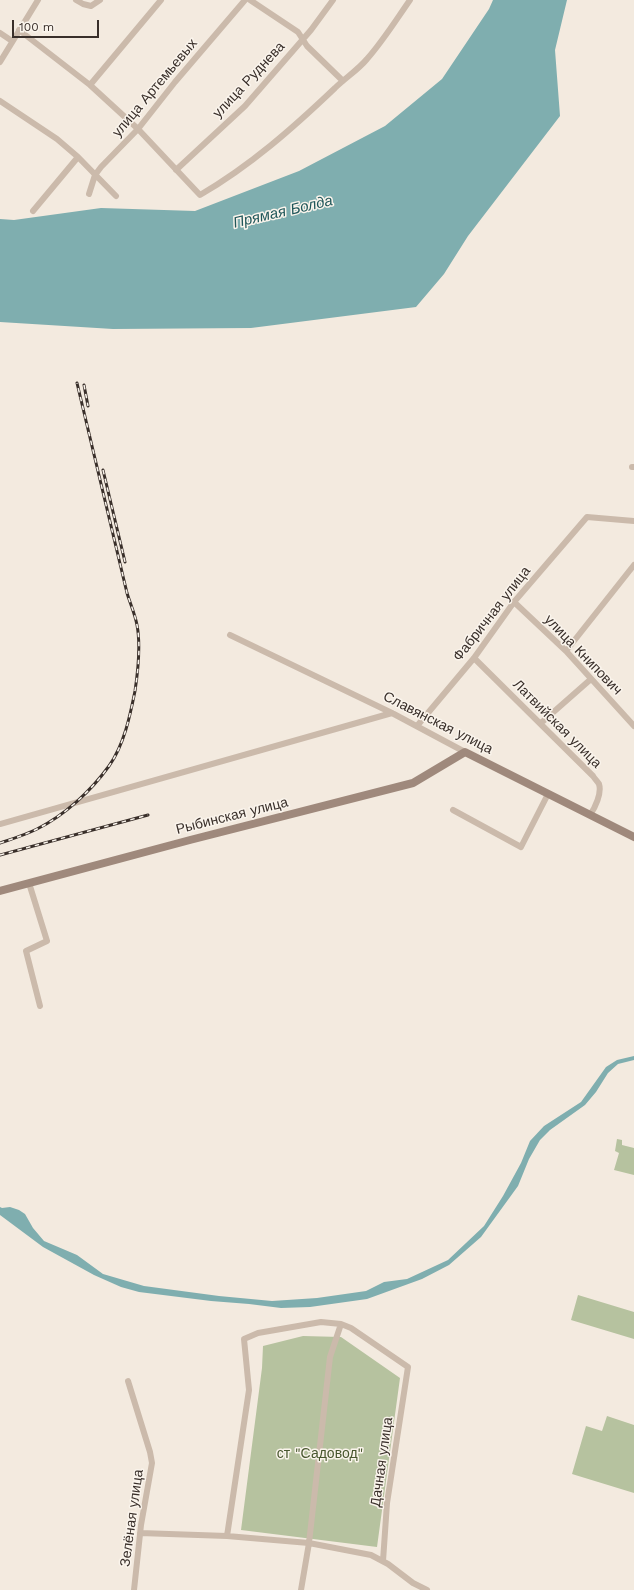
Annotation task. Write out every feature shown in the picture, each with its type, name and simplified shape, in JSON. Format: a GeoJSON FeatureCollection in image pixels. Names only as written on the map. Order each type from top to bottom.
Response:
{"type":"FeatureCollection","features":[{"type":"Feature","properties":{"kind":"main road","name":"Славянская улица"},"geometry":{"type":"LineString","coordinates":[[465,752],[634,837]]}},
{"type":"Feature","properties":{"kind":"main road","name":"Рыбинская улица"},"geometry":{"type":"LineString","coordinates":[[0,891],[190,840],[413,784],[465,752]]}},
{"type":"Feature","properties":{"kind":"street"},"geometry":{"type":"LineString","coordinates":[[0,62],[12,40],[38,0]]}},
{"type":"Feature","properties":{"kind":"street"},"geometry":{"type":"LineString","coordinates":[[76,0],[91,6],[100,0]]}},
{"type":"Feature","properties":{"kind":"street"},"geometry":{"type":"LineString","coordinates":[[90,85],[161,0]]}},
{"type":"Feature","properties":{"kind":"street","name":"улица Артемьевых"},"geometry":{"type":"LineString","coordinates":[[90,194],[95,175],[138,129],[175,82],[245,0]]}},
{"type":"Feature","properties":{"kind":"street"},"geometry":{"type":"LineString","coordinates":[[250,0],[298,32],[307,46],[343,81]]}},
{"type":"Feature","properties":{"kind":"street","name":"улица Руднева"},"geometry":{"type":"LineString","coordinates":[[176,170],[245,106],[303,39],[333,0]]}},
{"type":"Feature","properties":{"kind":"street"},"geometry":{"type":"LineString","coordinates":[[19,30],[90,85],[138,129],[200,196],[257,157],[293,128],[367,60],[410,0]]}},
{"type":"Feature","properties":{"kind":"street"},"geometry":{"type":"LineString","coordinates":[[0,34],[12,40]]}},
{"type":"Feature","properties":{"kind":"street"},"geometry":{"type":"LineString","coordinates":[[0,101],[57,139],[78,157],[116,196]]}},
{"type":"Feature","properties":{"kind":"street"},"geometry":{"type":"LineString","coordinates":[[33,211],[78,157]]}},
{"type":"Feature","properties":{"kind":"street","name":"Фабричная улица"},"geometry":{"type":"LineString","coordinates":[[417,726],[474,658],[514,602],[587,517],[634,521]]}},
{"type":"Feature","properties":{"kind":"street"},"geometry":{"type":"LineString","coordinates":[[566,651],[634,564]]}},
{"type":"Feature","properties":{"kind":"street","name":"улица Книпович"},"geometry":{"type":"LineString","coordinates":[[514,602],[566,651],[634,726]]}},
{"type":"Feature","properties":{"kind":"street","name":"Славянская улица"},"geometry":{"type":"LineString","coordinates":[[230,635],[392,713],[465,752]]}},
{"type":"Feature","properties":{"kind":"street","name":"Латвийская улица"},"geometry":{"type":"LineString","coordinates":[[474,658],[593,776],[599,785],[599,795],[595,808],[590,815]]}},
{"type":"Feature","properties":{"kind":"street"},"geometry":{"type":"LineString","coordinates":[[541,723],[591,679]]}},
{"type":"Feature","properties":{"kind":"street"},"geometry":{"type":"LineString","coordinates":[[0,824],[392,713]]}},
{"type":"Feature","properties":{"kind":"street"},"geometry":{"type":"LineString","coordinates":[[453,810],[521,847],[548,794]]}},
{"type":"Feature","properties":{"kind":"street"},"geometry":{"type":"LineString","coordinates":[[29,883],[47,941],[26,950],[40,1006]]}},
{"type":"Feature","properties":{"kind":"street"},"geometry":{"type":"LineString","coordinates":[[227,1536],[249,1390],[244,1339],[258,1333],[321,1322],[341,1324],[330,1356],[309,1543],[301,1590]]}},
{"type":"Feature","properties":{"kind":"street","name":"Дачная улица"},"geometry":{"type":"LineString","coordinates":[[341,1324],[352,1328],[408,1367],[388,1503],[383,1561]]}},
{"type":"Feature","properties":{"kind":"street","name":"Зелёная улица"},"geometry":{"type":"LineString","coordinates":[[128,1381],[152,1463],[140,1533],[134,1590]]}},
{"type":"Feature","properties":{"kind":"street"},"geometry":{"type":"LineString","coordinates":[[140,1533],[227,1536],[309,1543],[371,1555],[383,1561],[413,1583],[427,1590]]}},
{"type":"Feature","properties":{"kind":"green space"},"geometry":{"type":"Polygon","coordinates":[[[617,1139],[622,1140],[622,1145],[634,1148],[634,1175],[614,1170],[619,1153],[615,1151],[617,1139]]]}},
{"type":"Feature","properties":{"kind":"green space"},"geometry":{"type":"Polygon","coordinates":[[[578,1295],[634,1312],[634,1339],[571,1320],[578,1295]]]}},
{"type":"Feature","properties":{"kind":"green space","name":"ст \"Садовод\""},"geometry":{"type":"Polygon","coordinates":[[[303,1336],[341,1337],[400,1378],[377,1547],[241,1530],[262,1368],[263,1346],[303,1336]]]}},
{"type":"Feature","properties":{"kind":"green space"},"geometry":{"type":"Polygon","coordinates":[[[607,1416],[634,1425],[634,1493],[572,1474],[586,1426],[602,1431],[607,1416]]]}},
{"type":"Feature","properties":{"kind":"water","name":"Прямая Болда"},"geometry":{"type":"Polygon","coordinates":[[[493,0],[567,0],[555,50],[560,116],[468,236],[444,274],[416,307],[251,328],[113,329],[0,322],[0,219],[14,220],[101,208],[195,211],[299,171],[385,126],[442,79],[489,9],[493,0]]]}},
{"type":"Feature","properties":{"kind":"water"},"geometry":{"type":"Polygon","coordinates":[[[634,1056],[634,1060],[618,1064],[608,1073],[596,1092],[585,1105],[550,1130],[540,1140],[529,1159],[518,1186],[481,1237],[449,1265],[422,1279],[367,1299],[310,1307],[281,1308],[139,1292],[121,1287],[94,1275],[43,1247],[0,1215],[0,1207],[10,1207],[19,1210],[25,1214],[33,1228],[44,1241],[77,1255],[103,1274],[144,1286],[219,1296],[272,1301],[317,1298],[366,1291],[384,1282],[407,1279],[448,1260],[484,1226],[521,1163],[530,1141],[544,1126],[581,1102],[606,1067],[617,1060],[634,1056]]]}},
{"type":"Feature","properties":{"kind":"railway"},"geometry":{"type":"LineString","coordinates":[[0,843],[37,829],[58,817],[77,802],[102,775],[119,749],[129,720],[135,691],[139,650],[137,625],[127,593],[77,383]]}},
{"type":"Feature","properties":{"kind":"railway"},"geometry":{"type":"LineString","coordinates":[[84,385],[88,406]]}},
{"type":"Feature","properties":{"kind":"railway"},"geometry":{"type":"LineString","coordinates":[[103,470],[125,562]]}},
{"type":"Feature","properties":{"kind":"railway"},"geometry":{"type":"LineString","coordinates":[[0,855],[148,815]]}}]}
